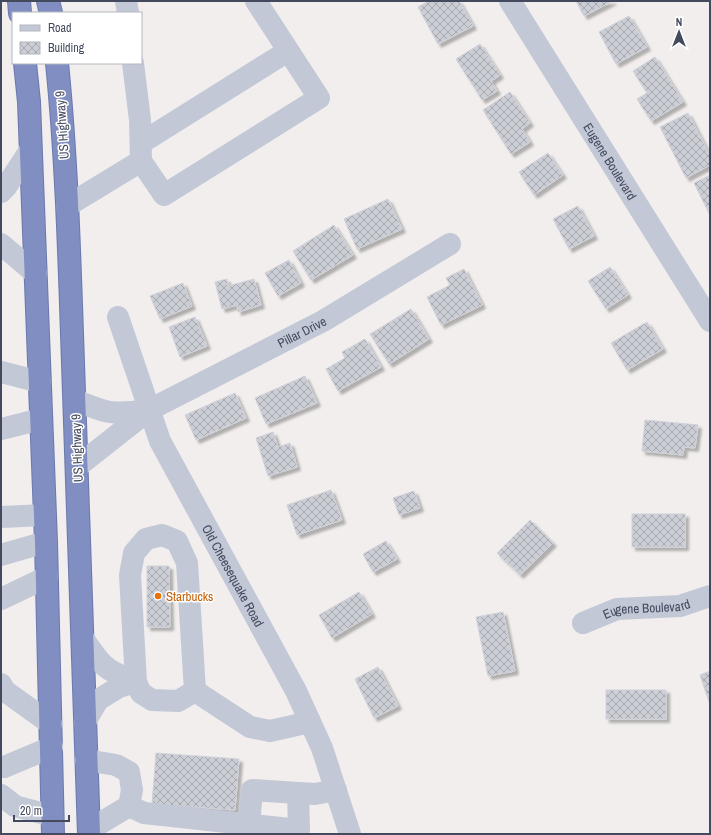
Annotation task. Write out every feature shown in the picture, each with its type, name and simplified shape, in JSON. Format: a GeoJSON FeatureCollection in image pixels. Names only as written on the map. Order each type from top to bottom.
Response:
{"type":"FeatureCollection","features":[{"type":"Feature","properties":{"kind":"highway"},"geometry":{"type":"LineString","coordinates":[[19,1],[20,12]]}},
{"type":"Feature","properties":{"kind":"highway"},"geometry":{"type":"LineString","coordinates":[[48,1],[51,12]]}},
{"type":"Feature","properties":{"kind":"highway"},"geometry":{"type":"LineString","coordinates":[[25,64],[29,102],[46,542],[53,825]]}},
{"type":"Feature","properties":{"kind":"highway","name":"US Highway 9"},"geometry":{"type":"LineString","coordinates":[[57,64],[64,135],[78,466],[89,832]]}},
{"type":"Feature","properties":{"kind":"street"},"geometry":{"type":"LineString","coordinates":[[126,1],[128,12]]}},
{"type":"Feature","properties":{"kind":"street"},"geometry":{"type":"LineString","coordinates":[[133,64],[141,152],[164,195],[319,98],[256,1]]}},
{"type":"Feature","properties":{"kind":"street","name":"Eugene Boulevard"},"geometry":{"type":"LineString","coordinates":[[510,1],[710,321]]}},
{"type":"Feature","properties":{"kind":"street"},"geometry":{"type":"LineString","coordinates":[[67,206],[141,152],[288,51]]}},
{"type":"Feature","properties":{"kind":"street"},"geometry":{"type":"LineString","coordinates":[[1,192],[6,187],[30,150]]}},
{"type":"Feature","properties":{"kind":"street"},"geometry":{"type":"LineString","coordinates":[[1,244],[36,274]]}},
{"type":"Feature","properties":{"kind":"street","name":"Pillar Drive"},"geometry":{"type":"LineString","coordinates":[[78,466],[148,410],[323,321],[450,244]]}},
{"type":"Feature","properties":{"kind":"street","name":"Old Cheesequake Road"},"geometry":{"type":"LineString","coordinates":[[118,317],[148,410],[160,441],[285,672],[310,722],[322,748],[350,834]]}},
{"type":"Feature","properties":{"kind":"street"},"geometry":{"type":"LineString","coordinates":[[1,372],[40,382]]}},
{"type":"Feature","properties":{"kind":"street","name":"Pillar Drive"},"geometry":{"type":"LineString","coordinates":[[75,400],[103,412],[121,414],[148,410]]}},
{"type":"Feature","properties":{"kind":"street"},"geometry":{"type":"LineString","coordinates":[[1,429],[41,419]]}},
{"type":"Feature","properties":{"kind":"street"},"geometry":{"type":"LineString","coordinates":[[1,517],[45,516]]}},
{"type":"Feature","properties":{"kind":"street"},"geometry":{"type":"LineString","coordinates":[[162,535],[177,541],[187,563],[196,691],[178,701],[152,700],[141,693],[136,682],[130,576],[134,553],[146,539],[162,535]]}},
{"type":"Feature","properties":{"kind":"street"},"geometry":{"type":"LineString","coordinates":[[1,555],[46,542]]}},
{"type":"Feature","properties":{"kind":"street"},"geometry":{"type":"LineString","coordinates":[[1,599],[47,577]]}},
{"type":"Feature","properties":{"kind":"street","name":"Eugene Boulevard"},"geometry":{"type":"LineString","coordinates":[[583,623],[617,609],[680,606],[710,596]]}},
{"type":"Feature","properties":{"kind":"street"},"geometry":{"type":"LineString","coordinates":[[83,638],[101,664],[116,675],[136,682]]}},
{"type":"Feature","properties":{"kind":"street"},"geometry":{"type":"LineString","coordinates":[[85,722],[98,700],[119,687],[136,682]]}},
{"type":"Feature","properties":{"kind":"street"},"geometry":{"type":"LineString","coordinates":[[1,684],[5,691],[51,724]]}},
{"type":"Feature","properties":{"kind":"street"},"geometry":{"type":"LineString","coordinates":[[196,691],[250,727],[270,731],[310,722]]}},
{"type":"Feature","properties":{"kind":"street"},"geometry":{"type":"LineString","coordinates":[[1,767],[52,747]]}},
{"type":"Feature","properties":{"kind":"street"},"geometry":{"type":"LineString","coordinates":[[86,760],[116,765],[129,772],[132,790],[129,806],[89,832]]}},
{"type":"Feature","properties":{"kind":"street"},"geometry":{"type":"LineString","coordinates":[[249,825],[252,790],[315,794],[336,790]]}},
{"type":"Feature","properties":{"kind":"street"},"geometry":{"type":"LineString","coordinates":[[129,806],[144,813],[299,830],[298,793]]}},
{"type":"Feature","properties":{"kind":"street"},"geometry":{"type":"LineString","coordinates":[[1,795],[15,806],[53,825]]}},
{"type":"Feature","properties":{"kind":"building"},"geometry":{"type":"Polygon","coordinates":[[[429,1],[459,1],[473,26],[438,44],[418,7],[429,1]]]}},
{"type":"Feature","properties":{"kind":"building"},"geometry":{"type":"Polygon","coordinates":[[[576,1],[613,1],[584,16],[576,1]]]}},
{"type":"Feature","properties":{"kind":"building"},"geometry":{"type":"Polygon","coordinates":[[[629,16],[647,47],[616,64],[599,32],[629,16]]]}},
{"type":"Feature","properties":{"kind":"building"},"geometry":{"type":"Polygon","coordinates":[[[480,44],[500,75],[491,81],[497,91],[482,100],[456,59],[480,44]]]}},
{"type":"Feature","properties":{"kind":"building"},"geometry":{"type":"Polygon","coordinates":[[[655,57],[683,102],[651,121],[637,99],[647,93],[633,71],[655,57]]]}},
{"type":"Feature","properties":{"kind":"building"},"geometry":{"type":"Polygon","coordinates":[[[510,92],[530,123],[522,129],[530,142],[511,154],[483,110],[510,92]]]}},
{"type":"Feature","properties":{"kind":"building"},"geometry":{"type":"Polygon","coordinates":[[[688,113],[710,156],[710,165],[686,178],[660,127],[688,113]]]}},
{"type":"Feature","properties":{"kind":"building"},"geometry":{"type":"Polygon","coordinates":[[[548,153],[563,175],[534,195],[519,172],[548,153]]]}},
{"type":"Feature","properties":{"kind":"building"},"geometry":{"type":"Polygon","coordinates":[[[710,175],[710,215],[694,183],[710,175]]]}},
{"type":"Feature","properties":{"kind":"building"},"geometry":{"type":"Polygon","coordinates":[[[388,199],[402,229],[357,249],[344,219],[388,199]]]}},
{"type":"Feature","properties":{"kind":"building"},"geometry":{"type":"Polygon","coordinates":[[[578,206],[594,236],[569,249],[553,219],[578,206]]]}},
{"type":"Feature","properties":{"kind":"building"},"geometry":{"type":"Polygon","coordinates":[[[334,225],[353,255],[311,280],[293,251],[334,225]]]}},
{"type":"Feature","properties":{"kind":"building"},"geometry":{"type":"Polygon","coordinates":[[[289,260],[301,283],[278,296],[265,273],[289,260]]]}},
{"type":"Feature","properties":{"kind":"building"},"geometry":{"type":"Polygon","coordinates":[[[610,267],[628,295],[606,309],[588,281],[610,267]]]}},
{"type":"Feature","properties":{"kind":"building"},"geometry":{"type":"Polygon","coordinates":[[[464,269],[482,305],[441,325],[427,297],[450,285],[446,278],[464,269]]]}},
{"type":"Feature","properties":{"kind":"building"},"geometry":{"type":"Polygon","coordinates":[[[227,279],[228,286],[254,279],[261,305],[238,312],[237,305],[222,309],[215,282],[227,279]]]}},
{"type":"Feature","properties":{"kind":"building"},"geometry":{"type":"Polygon","coordinates":[[[183,283],[192,306],[160,319],[150,296],[183,283]]]}},
{"type":"Feature","properties":{"kind":"building"},"geometry":{"type":"Polygon","coordinates":[[[411,309],[429,339],[389,364],[370,334],[411,309]]]}},
{"type":"Feature","properties":{"kind":"building"},"geometry":{"type":"Polygon","coordinates":[[[195,317],[207,346],[180,357],[169,327],[195,317]]]}},
{"type":"Feature","properties":{"kind":"building"},"geometry":{"type":"Polygon","coordinates":[[[647,322],[663,349],[627,370],[611,343],[647,322]]]}},
{"type":"Feature","properties":{"kind":"building"},"geometry":{"type":"Polygon","coordinates":[[[365,339],[381,367],[338,391],[326,369],[345,358],[342,352],[365,339]]]}},
{"type":"Feature","properties":{"kind":"building"},"geometry":{"type":"Polygon","coordinates":[[[305,376],[317,403],[266,424],[255,398],[305,376]]]}},
{"type":"Feature","properties":{"kind":"building"},"geometry":{"type":"Polygon","coordinates":[[[235,393],[246,418],[196,440],[185,415],[235,393]]]}},
{"type":"Feature","properties":{"kind":"building"},"geometry":{"type":"Polygon","coordinates":[[[645,420],[698,425],[695,448],[684,447],[683,455],[642,451],[645,420]]]}},
{"type":"Feature","properties":{"kind":"building"},"geometry":{"type":"Polygon","coordinates":[[[273,432],[278,447],[290,443],[297,467],[268,476],[256,438],[273,432]]]}},
{"type":"Feature","properties":{"kind":"building"},"geometry":{"type":"Polygon","coordinates":[[[331,490],[342,520],[297,535],[287,505],[331,490]]]}},
{"type":"Feature","properties":{"kind":"building"},"geometry":{"type":"Polygon","coordinates":[[[414,491],[420,508],[399,515],[393,498],[414,491]]]}},
{"type":"Feature","properties":{"kind":"building"},"geometry":{"type":"Polygon","coordinates":[[[632,514],[685,514],[685,547],[632,547],[632,514]]]}},
{"type":"Feature","properties":{"kind":"building"},"geometry":{"type":"Polygon","coordinates":[[[530,520],[553,543],[520,575],[497,553],[530,520]]]}},
{"type":"Feature","properties":{"kind":"building"},"geometry":{"type":"Polygon","coordinates":[[[386,541],[397,559],[373,572],[363,554],[386,541]]]}},
{"type":"Feature","properties":{"kind":"building","name":"Starbucks"},"geometry":{"type":"Polygon","coordinates":[[[147,566],[169,566],[170,627],[147,627],[147,566]]]}},
{"type":"Feature","properties":{"kind":"building"},"geometry":{"type":"Polygon","coordinates":[[[359,592],[372,614],[332,638],[319,615],[359,592]]]}},
{"type":"Feature","properties":{"kind":"building"},"geometry":{"type":"Polygon","coordinates":[[[503,612],[515,671],[488,676],[476,617],[503,612]]]}},
{"type":"Feature","properties":{"kind":"building"},"geometry":{"type":"Polygon","coordinates":[[[378,667],[398,706],[374,718],[355,679],[378,667]]]}},
{"type":"Feature","properties":{"kind":"building"},"geometry":{"type":"Polygon","coordinates":[[[710,671],[710,701],[709,702],[700,675],[710,671]]]}},
{"type":"Feature","properties":{"kind":"building"},"geometry":{"type":"Polygon","coordinates":[[[606,690],[666,690],[666,719],[606,719],[606,690]]]}},
{"type":"Feature","properties":{"kind":"building"},"geometry":{"type":"Polygon","coordinates":[[[156,753],[239,759],[235,810],[152,804],[156,753]]]}},
{"type":"Feature","properties":{"kind":"place","name":"Starbucks"},"geometry":{"type":"Point","coordinates":[158,596]}}]}
